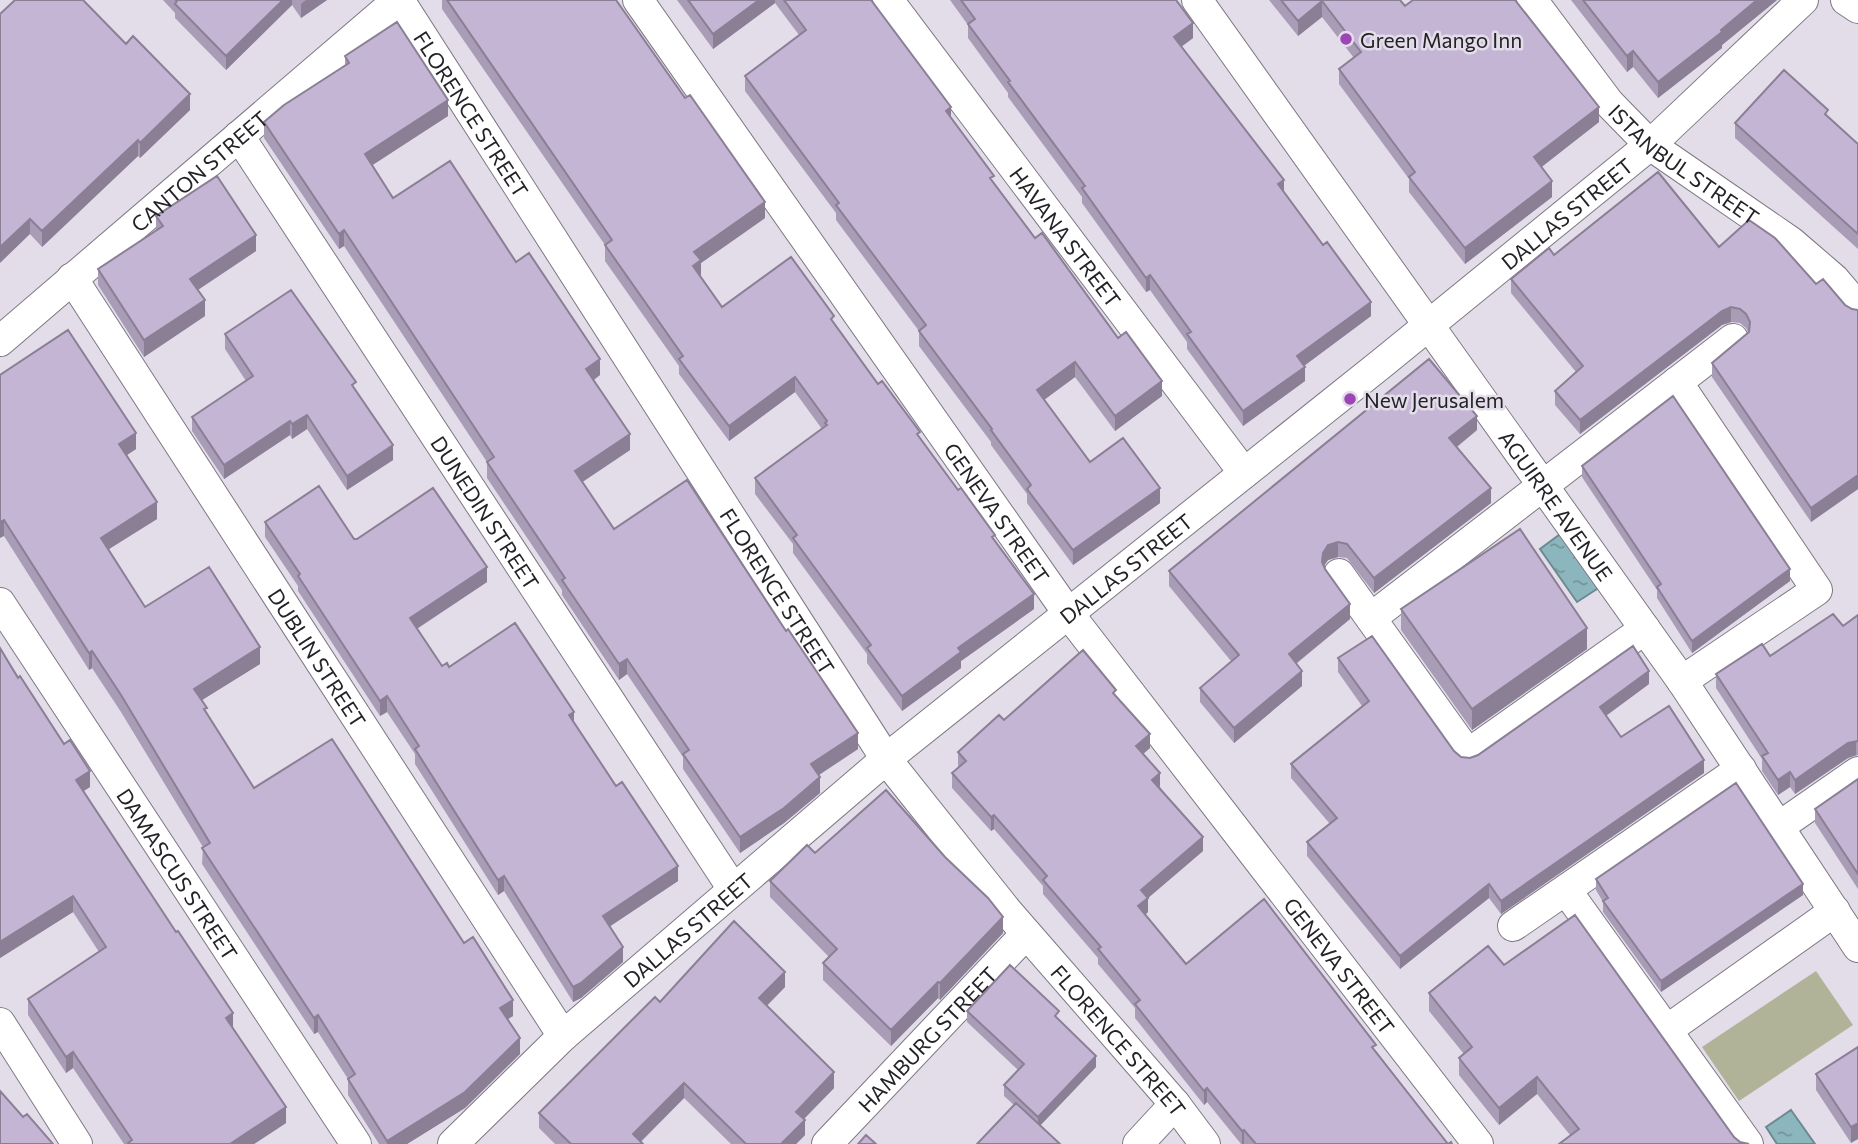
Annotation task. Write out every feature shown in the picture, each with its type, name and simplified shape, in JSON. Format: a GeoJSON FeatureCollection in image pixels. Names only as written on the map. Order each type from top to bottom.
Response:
{"type":"FeatureCollection","features":[{"type":"Feature","properties":{"kind":"street","name":"CANTON STREET"},"geometry":{"type":"LineString","coordinates":[[0,341],[398,0]]}},
{"type":"Feature","properties":{"kind":"street","name":"FLORENCE STREET"},"geometry":{"type":"LineString","coordinates":[[398,0],[886,759],[1026,934],[1175,1104],[1205,1144]]}},
{"type":"Feature","properties":{"kind":"street","name":"GENEVA STREET"},"geometry":{"type":"LineString","coordinates":[[638,0],[1068,613],[1478,1144]]}},
{"type":"Feature","properties":{"kind":"street","name":"HAVANA STREET"},"geometry":{"type":"LineString","coordinates":[[888,0],[1244,473]]}},
{"type":"Feature","properties":{"kind":"street","name":"AGUIRRE AVENUE"},"geometry":{"type":"LineString","coordinates":[[1197,0],[1682,681],[1858,947]]}},
{"type":"Feature","properties":{"kind":"street","name":"ISTANBUL STREET"},"geometry":{"type":"LineString","coordinates":[[1532,0],[1609,103],[1650,145],[1791,242],[1834,279],[1858,307]]}},
{"type":"Feature","properties":{"kind":"street","name":"DALLAS STREET"},"geometry":{"type":"LineString","coordinates":[[453,1144],[564,1037],[886,759],[1650,145],[1803,0]]}},
{"type":"Feature","properties":{"kind":"street"},"geometry":{"type":"LineString","coordinates":[[1846,0],[1858,8]]}},
{"type":"Feature","properties":{"kind":"street","name":"DUNEDIN STREET"},"geometry":{"type":"LineString","coordinates":[[239,136],[733,890]]}},
{"type":"Feature","properties":{"kind":"street","name":"DUBLIN STREET"},"geometry":{"type":"LineString","coordinates":[[72,278],[564,1037]]}},
{"type":"Feature","properties":{"kind":"street"},"geometry":{"type":"LineString","coordinates":[[1371,618],[1733,339]]}},
{"type":"Feature","properties":{"kind":"street"},"geometry":{"type":"LineString","coordinates":[[1677,382],[1817,590],[1682,681]]}},
{"type":"Feature","properties":{"kind":"street"},"geometry":{"type":"LineString","coordinates":[[1339,574],[1468,754],[1645,629]]}},
{"type":"Feature","properties":{"kind":"street","name":"DAMASCUS STREET"},"geometry":{"type":"LineString","coordinates":[[0,603],[356,1144]]}},
{"type":"Feature","properties":{"kind":"street"},"geometry":{"type":"LineString","coordinates":[[1513,926],[1741,769]]}},
{"type":"Feature","properties":{"kind":"street"},"geometry":{"type":"LineString","coordinates":[[1780,826],[1858,772]]}},
{"type":"Feature","properties":{"kind":"street"},"geometry":{"type":"LineString","coordinates":[[1566,890],[1748,1144]]}},
{"type":"Feature","properties":{"kind":"street"},"geometry":{"type":"LineString","coordinates":[[1667,1030],[1835,911]]}},
{"type":"Feature","properties":{"kind":"street","name":"HAMBURG STREET"},"geometry":{"type":"LineString","coordinates":[[827,1144],[1026,934]]}},
{"type":"Feature","properties":{"kind":"street"},"geometry":{"type":"LineString","coordinates":[[0,1023],[77,1144]]}},
{"type":"Feature","properties":{"kind":"street"},"geometry":{"type":"LineString","coordinates":[[1138,1144],[1175,1104]]}},
{"type":"Feature","properties":{"kind":"green space"},"geometry":{"type":"Polygon","coordinates":[[[1816,971],[1853,1025],[1739,1101],[1702,1047],[1816,971]]]}},
{"type":"Feature","properties":{"kind":"water"},"geometry":{"type":"Polygon","coordinates":[[[1563,532],[1600,587],[1577,602],[1540,549],[1563,532]]]}},
{"type":"Feature","properties":{"kind":"water"},"geometry":{"type":"Polygon","coordinates":[[[1791,1110],[1815,1144],[1777,1144],[1766,1127],[1791,1110]]]}},
{"type":"Feature","properties":{"kind":"building"},"geometry":{"type":"Polygon","coordinates":[[[15,0],[83,0],[126,44],[133,36],[190,94],[42,231],[30,219],[0,247],[0,14],[15,0]]]}},
{"type":"Feature","properties":{"kind":"building"},"geometry":{"type":"Polygon","coordinates":[[[176,0],[283,0],[226,56],[175,4],[176,0]]]}},
{"type":"Feature","properties":{"kind":"building"},"geometry":{"type":"Polygon","coordinates":[[[447,0],[616,0],[685,98],[690,95],[765,202],[694,252],[701,260],[693,266],[722,307],[791,257],[834,316],[831,319],[878,384],[882,381],[920,432],[917,434],[958,490],[961,488],[995,535],[992,537],[1034,594],[958,648],[961,652],[902,696],[867,648],[871,645],[793,538],[797,535],[755,478],[827,425],[827,421],[795,377],[729,426],[679,359],[683,356],[605,245],[612,240],[447,0]]]}},
{"type":"Feature","properties":{"kind":"building"},"geometry":{"type":"Polygon","coordinates":[[[688,0],[759,0],[713,34],[688,0]]]}},
{"type":"Feature","properties":{"kind":"building"},"geometry":{"type":"Polygon","coordinates":[[[784,0],[871,0],[951,107],[946,111],[994,176],[990,178],[1035,238],[1042,233],[1118,338],[1126,332],[1162,381],[1115,416],[1075,362],[1037,390],[1090,462],[1123,438],[1160,488],[1073,550],[1027,489],[1031,485],[992,429],[919,331],[926,325],[836,205],[839,203],[745,76],[806,30],[784,0]]]}},
{"type":"Feature","properties":{"kind":"building"},"geometry":{"type":"Polygon","coordinates":[[[961,0],[1176,0],[1193,23],[1174,37],[1284,180],[1278,184],[1323,245],[1327,242],[1371,302],[1297,356],[1305,367],[1243,411],[1187,334],[1191,332],[1150,275],[1146,278],[1082,188],[1085,186],[968,24],[975,19],[961,0]]]}},
{"type":"Feature","properties":{"kind":"building"},"geometry":{"type":"Polygon","coordinates":[[[1281,0],[1400,0],[1405,6],[1413,0],[1515,0],[1599,107],[1534,157],[1552,181],[1465,248],[1409,177],[1415,172],[1339,69],[1361,52],[1322,1],[1298,21],[1281,0]]]}},
{"type":"Feature","properties":{"kind":"building"},"geometry":{"type":"Polygon","coordinates":[[[1583,0],[1757,0],[1721,30],[1722,32],[1658,82],[1633,51],[1627,56],[1583,0]]]}},
{"type":"Feature","properties":{"kind":"building"},"geometry":{"type":"Polygon","coordinates":[[[397,22],[448,100],[365,154],[393,198],[450,161],[516,262],[529,253],[600,359],[586,369],[630,434],[575,471],[614,529],[687,480],[786,631],[788,629],[858,733],[811,764],[820,777],[784,808],[740,837],[683,754],[689,750],[627,659],[619,664],[562,580],[565,578],[487,462],[494,457],[344,230],[339,234],[264,122],[284,105],[349,63],[345,56],[397,22]]]}},
{"type":"Feature","properties":{"kind":"building"},"geometry":{"type":"Polygon","coordinates":[[[1784,70],[1828,110],[1825,114],[1858,144],[1858,234],[1735,123],[1784,70]]]}},
{"type":"Feature","properties":{"kind":"building"},"geometry":{"type":"Polygon","coordinates":[[[1658,172],[1719,247],[1749,220],[1775,238],[1816,284],[1823,279],[1845,305],[1858,310],[1858,475],[1811,508],[1712,363],[1749,332],[1750,322],[1740,309],[1731,307],[1722,311],[1580,420],[1555,391],[1583,366],[1511,279],[1549,248],[1554,255],[1658,172]]]}},
{"type":"Feature","properties":{"kind":"building"},"geometry":{"type":"Polygon","coordinates":[[[217,176],[256,235],[190,279],[205,300],[144,340],[98,269],[163,226],[156,216],[217,176]]]}},
{"type":"Feature","properties":{"kind":"building"},"geometry":{"type":"Polygon","coordinates":[[[291,290],[356,382],[352,385],[393,445],[347,476],[307,415],[292,424],[290,421],[224,465],[192,417],[253,376],[225,334],[291,290]]]}},
{"type":"Feature","properties":{"kind":"building"},"geometry":{"type":"Polygon","coordinates":[[[68,330],[136,433],[119,444],[157,502],[101,538],[145,607],[209,567],[260,647],[194,689],[254,788],[332,739],[464,943],[473,937],[513,1000],[500,1008],[520,1038],[465,1092],[387,1141],[348,1079],[355,1074],[318,1015],[314,1018],[202,848],[210,843],[121,695],[92,651],[89,653],[4,520],[0,522],[0,375],[68,330]]]}},
{"type":"Feature","properties":{"kind":"building"},"geometry":{"type":"Polygon","coordinates":[[[1429,359],[1477,416],[1449,438],[1491,488],[1374,578],[1347,544],[1338,542],[1328,545],[1322,562],[1350,604],[1289,654],[1302,671],[1234,728],[1200,688],[1239,655],[1169,571],[1429,359]]]}},
{"type":"Feature","properties":{"kind":"building"},"geometry":{"type":"Polygon","coordinates":[[[1673,396],[1790,569],[1692,641],[1657,587],[1661,584],[1582,466],[1673,396]]]}},
{"type":"Feature","properties":{"kind":"building"},"geometry":{"type":"Polygon","coordinates":[[[319,486],[354,539],[433,488],[487,567],[410,618],[442,666],[447,663],[449,667],[515,623],[574,712],[569,715],[616,786],[622,782],[678,866],[603,916],[623,947],[581,983],[573,987],[504,876],[498,880],[415,749],[419,746],[387,696],[380,701],[265,522],[319,486]]]}},
{"type":"Feature","properties":{"kind":"building"},"geometry":{"type":"Polygon","coordinates":[[[1520,529],[1587,628],[1472,709],[1401,609],[1520,529]]]}},
{"type":"Feature","properties":{"kind":"building"},"geometry":{"type":"Polygon","coordinates":[[[1833,614],[1843,626],[1858,615],[1858,741],[1848,743],[1795,780],[1790,772],[1778,780],[1762,756],[1768,753],[1716,674],[1762,644],[1770,656],[1833,614]]]}},
{"type":"Feature","properties":{"kind":"building"},"geometry":{"type":"Polygon","coordinates":[[[1372,636],[1461,757],[1478,755],[1633,646],[1649,671],[1600,707],[1621,737],[1669,706],[1704,760],[1501,901],[1489,884],[1400,956],[1307,842],[1337,818],[1291,764],[1369,701],[1338,658],[1372,636]]]}},
{"type":"Feature","properties":{"kind":"building"},"geometry":{"type":"Polygon","coordinates":[[[0,648],[64,744],[70,740],[90,771],[76,780],[233,1013],[226,1018],[286,1107],[230,1144],[129,1144],[132,1140],[73,1052],[66,1057],[28,999],[106,947],[73,896],[0,942],[0,648]]]}},
{"type":"Feature","properties":{"kind":"building"},"geometry":{"type":"Polygon","coordinates":[[[1083,650],[1116,690],[1113,693],[1150,734],[1136,746],[1160,773],[1152,780],[1203,837],[1141,890],[1148,898],[1138,906],[1186,964],[1264,899],[1376,1045],[1372,1047],[1448,1144],[1256,1144],[1207,1088],[1204,1091],[1135,1004],[1140,1000],[1098,949],[1101,947],[1043,880],[1047,876],[994,815],[991,817],[952,773],[966,761],[958,752],[999,715],[1004,720],[1083,650]]]}},
{"type":"Feature","properties":{"kind":"building"},"geometry":{"type":"Polygon","coordinates":[[[1858,779],[1858,874],[1815,809],[1858,779]]]}},
{"type":"Feature","properties":{"kind":"building"},"geometry":{"type":"Polygon","coordinates":[[[1736,783],[1803,884],[1661,981],[1603,901],[1608,898],[1596,879],[1736,783]]]}},
{"type":"Feature","properties":{"kind":"building"},"geometry":{"type":"Polygon","coordinates":[[[886,790],[1003,917],[891,1030],[823,963],[837,949],[770,881],[807,845],[815,853],[886,790]]]}},
{"type":"Feature","properties":{"kind":"building"},"geometry":{"type":"Polygon","coordinates":[[[1575,915],[1734,1137],[1749,1144],[1559,1144],[1579,1129],[1537,1077],[1499,1108],[1459,1058],[1472,1047],[1429,993],[1488,946],[1504,965],[1575,915]]]}},
{"type":"Feature","properties":{"kind":"building"},"geometry":{"type":"Polygon","coordinates":[[[734,921],[785,972],[759,998],[834,1072],[796,1112],[805,1120],[781,1144],[746,1144],[684,1083],[633,1134],[643,1144],[571,1144],[539,1113],[655,997],[660,1002],[734,921]]]}},
{"type":"Feature","properties":{"kind":"building"},"geometry":{"type":"Polygon","coordinates":[[[1010,965],[1059,1011],[1055,1016],[1096,1056],[1038,1117],[1004,1085],[1024,1064],[967,1011],[1010,965]]]}},
{"type":"Feature","properties":{"kind":"building"},"geometry":{"type":"Polygon","coordinates":[[[1858,1047],[1858,1123],[1851,1127],[1816,1074],[1858,1047]]]}},
{"type":"Feature","properties":{"kind":"building"},"geometry":{"type":"Polygon","coordinates":[[[0,1091],[23,1117],[27,1114],[53,1144],[0,1144],[0,1091]]]}},
{"type":"Feature","properties":{"kind":"building"},"geometry":{"type":"Polygon","coordinates":[[[1016,1103],[1060,1144],[977,1144],[1016,1103]]]}},
{"type":"Feature","properties":{"kind":"building"},"geometry":{"type":"Polygon","coordinates":[[[866,1135],[876,1144],[858,1144],[866,1135]]]}},
{"type":"Feature","properties":{"kind":"place","name":"Green Mango Inn"},"geometry":{"type":"Point","coordinates":[1346,39]}},
{"type":"Feature","properties":{"kind":"place","name":"New Jerusalem"},"geometry":{"type":"Point","coordinates":[1350,399]}}]}
